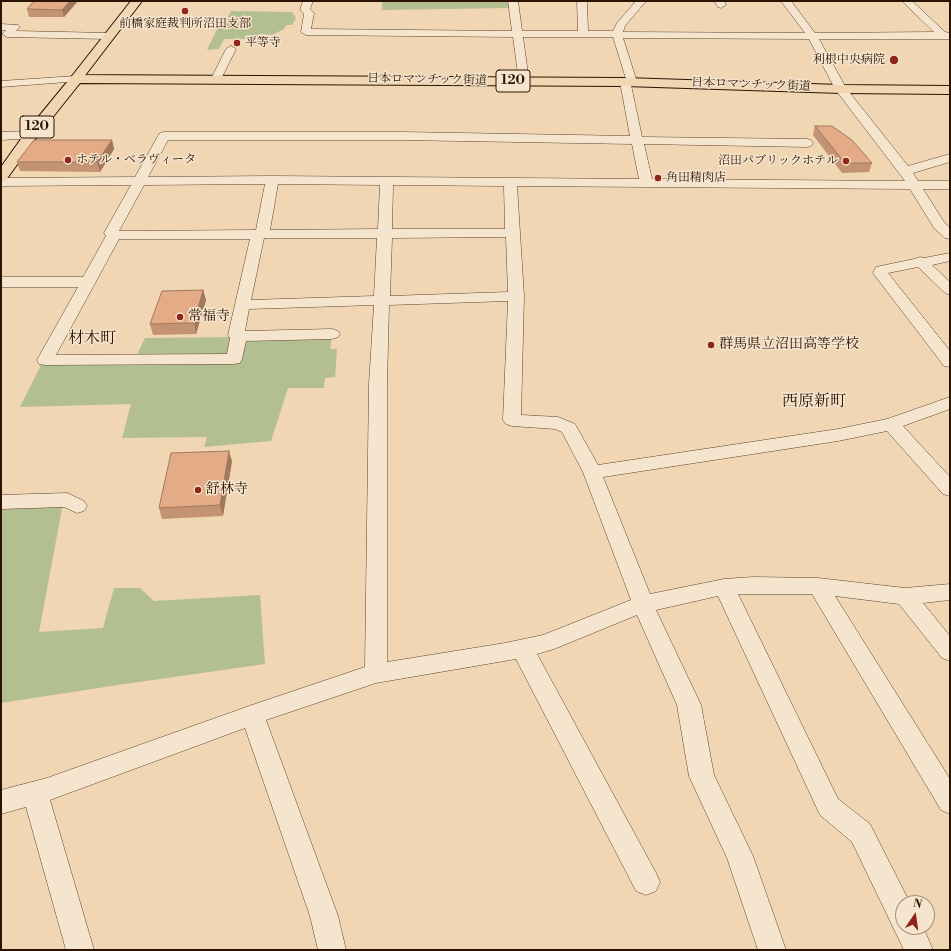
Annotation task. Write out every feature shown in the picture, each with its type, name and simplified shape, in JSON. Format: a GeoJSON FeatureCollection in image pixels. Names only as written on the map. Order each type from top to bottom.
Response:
{"type":"FeatureCollection","features":[{"type":"Feature","properties":{"kind":"main road"},"geometry":{"type":"LineString","coordinates":[[76,79],[137,1]]}},
{"type":"Feature","properties":{"kind":"main road","name":"日本ロマンチック街道"},"geometry":{"type":"LineString","coordinates":[[76,79],[629,82],[841,89],[950,90]]}},
{"type":"Feature","properties":{"kind":"main road","name":"120"},"geometry":{"type":"LineString","coordinates":[[1,177],[31,135],[76,79]]}},
{"type":"Feature","properties":{"kind":"street"},"geometry":{"type":"LineString","coordinates":[[308,1],[305,10],[309,13],[306,32],[378,28],[617,34],[946,36]]}},
{"type":"Feature","properties":{"kind":"street"},"geometry":{"type":"LineString","coordinates":[[513,1],[524,81]]}},
{"type":"Feature","properties":{"kind":"street"},"geometry":{"type":"LineString","coordinates":[[582,1],[584,33]]}},
{"type":"Feature","properties":{"kind":"street"},"geometry":{"type":"LineString","coordinates":[[641,1],[620,25],[617,34],[629,82],[637,140],[646,183]]}},
{"type":"Feature","properties":{"kind":"street"},"geometry":{"type":"LineString","coordinates":[[786,1],[812,36],[841,89],[905,171],[939,225],[950,235]]}},
{"type":"Feature","properties":{"kind":"street"},"geometry":{"type":"LineString","coordinates":[[907,1],[946,36]]}},
{"type":"Feature","properties":{"kind":"street"},"geometry":{"type":"LineString","coordinates":[[1,27],[15,27],[7,34],[109,36]]}},
{"type":"Feature","properties":{"kind":"street"},"geometry":{"type":"LineString","coordinates":[[216,79],[231,49]]}},
{"type":"Feature","properties":{"kind":"street"},"geometry":{"type":"LineString","coordinates":[[1,84],[76,79]]}},
{"type":"Feature","properties":{"kind":"street"},"geometry":{"type":"LineString","coordinates":[[1,136],[31,135]]}},
{"type":"Feature","properties":{"kind":"street"},"geometry":{"type":"LineString","coordinates":[[272,180],[236,335],[239,336],[234,359],[45,360],[114,235],[112,233],[164,136],[402,136],[806,143]]}},
{"type":"Feature","properties":{"kind":"street"},"geometry":{"type":"LineString","coordinates":[[905,171],[950,158]]}},
{"type":"Feature","properties":{"kind":"street"},"geometry":{"type":"LineString","coordinates":[[1,182],[272,180],[510,183],[913,183],[950,185]]}},
{"type":"Feature","properties":{"kind":"street"},"geometry":{"type":"LineString","coordinates":[[376,672],[378,384],[387,182]]}},
{"type":"Feature","properties":{"kind":"street"},"geometry":{"type":"LineString","coordinates":[[510,183],[516,296],[512,420],[558,423],[569,428],[592,472],[643,604],[689,705],[702,776],[740,856],[772,950]]}},
{"type":"Feature","properties":{"kind":"street"},"geometry":{"type":"LineString","coordinates":[[913,183],[950,195]]}},
{"type":"Feature","properties":{"kind":"street"},"geometry":{"type":"LineString","coordinates":[[114,235],[513,233]]}},
{"type":"Feature","properties":{"kind":"street"},"geometry":{"type":"LineString","coordinates":[[950,257],[920,261],[881,270],[880,273],[950,362]]}},
{"type":"Feature","properties":{"kind":"street"},"geometry":{"type":"LineString","coordinates":[[920,261],[950,290]]}},
{"type":"Feature","properties":{"kind":"street"},"geometry":{"type":"LineString","coordinates":[[1,282],[87,282]]}},
{"type":"Feature","properties":{"kind":"street"},"geometry":{"type":"LineString","coordinates":[[244,305],[516,296]]}},
{"type":"Feature","properties":{"kind":"street"},"geometry":{"type":"LineString","coordinates":[[239,336],[332,334]]}},
{"type":"Feature","properties":{"kind":"street"},"geometry":{"type":"LineString","coordinates":[[592,472],[838,435],[891,424],[950,403]]}},
{"type":"Feature","properties":{"kind":"street"},"geometry":{"type":"LineString","coordinates":[[891,424],[950,489]]}},
{"type":"Feature","properties":{"kind":"street"},"geometry":{"type":"LineString","coordinates":[[1,502],[66,500],[77,506]]}},
{"type":"Feature","properties":{"kind":"street"},"geometry":{"type":"LineString","coordinates":[[1,802],[35,793],[376,672],[546,643],[643,604],[724,587],[754,585],[818,586],[906,596],[950,592]]}},
{"type":"Feature","properties":{"kind":"street"},"geometry":{"type":"LineString","coordinates":[[818,586],[950,802]]}},
{"type":"Feature","properties":{"kind":"street"},"geometry":{"type":"LineString","coordinates":[[724,587],[829,806],[861,833],[895,902]]}},
{"type":"Feature","properties":{"kind":"street"},"geometry":{"type":"LineString","coordinates":[[906,596],[950,652]]}},
{"type":"Feature","properties":{"kind":"street"},"geometry":{"type":"LineString","coordinates":[[522,648],[646,882]]}},
{"type":"Feature","properties":{"kind":"street"},"geometry":{"type":"LineString","coordinates":[[252,715],[324,916],[332,950]]}},
{"type":"Feature","properties":{"kind":"street"},"geometry":{"type":"LineString","coordinates":[[35,793],[80,950]]}},
{"type":"Feature","properties":{"kind":"street"},"geometry":{"type":"LineString","coordinates":[[912,935],[919,950]]}},
{"type":"Feature","properties":{"kind":"green space"},"geometry":{"type":"Polygon","coordinates":[[[382,1],[510,1],[511,8],[382,10],[382,1]]]}},
{"type":"Feature","properties":{"kind":"green space"},"geometry":{"type":"Polygon","coordinates":[[[231,11],[292,12],[296,18],[292,25],[286,25],[284,29],[272,35],[259,34],[257,36],[248,36],[246,39],[224,39],[219,49],[207,50],[219,25],[224,25],[231,11]]]}},
{"type":"Feature","properties":{"kind":"green space"},"geometry":{"type":"Polygon","coordinates":[[[332,336],[330,349],[337,349],[335,377],[325,378],[324,388],[288,388],[271,441],[204,447],[207,437],[122,438],[131,404],[20,407],[43,361],[134,361],[145,338],[332,336]]]}},
{"type":"Feature","properties":{"kind":"green space"},"geometry":{"type":"Polygon","coordinates":[[[63,503],[39,632],[103,628],[114,588],[140,588],[154,601],[260,595],[265,664],[1,703],[1,505],[63,503]]]}},
{"type":"Feature","properties":{"kind":"building"},"geometry":{"type":"Polygon","coordinates":[[[34,1],[70,1],[62,10],[27,9],[34,1]]]}},
{"type":"Feature","properties":{"kind":"building"},"geometry":{"type":"Polygon","coordinates":[[[815,126],[832,126],[852,140],[872,163],[845,163],[815,126]]]}},
{"type":"Feature","properties":{"kind":"building"},"geometry":{"type":"Polygon","coordinates":[[[34,140],[112,140],[97,162],[17,162],[34,140]]]}},
{"type":"Feature","properties":{"kind":"building"},"geometry":{"type":"Polygon","coordinates":[[[203,290],[194,323],[150,324],[162,291],[203,290]]]}},
{"type":"Feature","properties":{"kind":"building","name":"舒林寺"},"geometry":{"type":"Polygon","coordinates":[[[229,451],[220,505],[159,508],[171,453],[229,451]]]}},
{"type":"Feature","properties":{"kind":"place","name":"前橋家庭裁判所沼田支部"},"geometry":{"type":"Point","coordinates":[185,11]}},
{"type":"Feature","properties":{"kind":"place","name":"平等寺"},"geometry":{"type":"Point","coordinates":[237,43]}},
{"type":"Feature","properties":{"kind":"place","name":"利根中央病院"},"geometry":{"type":"Point","coordinates":[894,60]}},
{"type":"Feature","properties":{"kind":"place","name":"ホテル・ベラヴィータ"},"geometry":{"type":"Point","coordinates":[68,160]}},
{"type":"Feature","properties":{"kind":"place","name":"沼田パブリックホテル"},"geometry":{"type":"Point","coordinates":[846,161]}},
{"type":"Feature","properties":{"kind":"place","name":"角田精肉店"},"geometry":{"type":"Point","coordinates":[658,178]}},
{"type":"Feature","properties":{"kind":"place","name":"常福寺"},"geometry":{"type":"Point","coordinates":[180,317]}},
{"type":"Feature","properties":{"kind":"place","name":"群馬県立沼田高等学校"},"geometry":{"type":"Point","coordinates":[711,345]}},
{"type":"Feature","properties":{"kind":"place","name":"舒林寺"},"geometry":{"type":"Point","coordinates":[198,490]}},
{"type":"Feature","properties":{"kind":"district","name":"材木町"},"geometry":{"type":"Point","coordinates":[92,339]}},
{"type":"Feature","properties":{"kind":"district","name":"西原新町"},"geometry":{"type":"Point","coordinates":[814,402]}}]}
